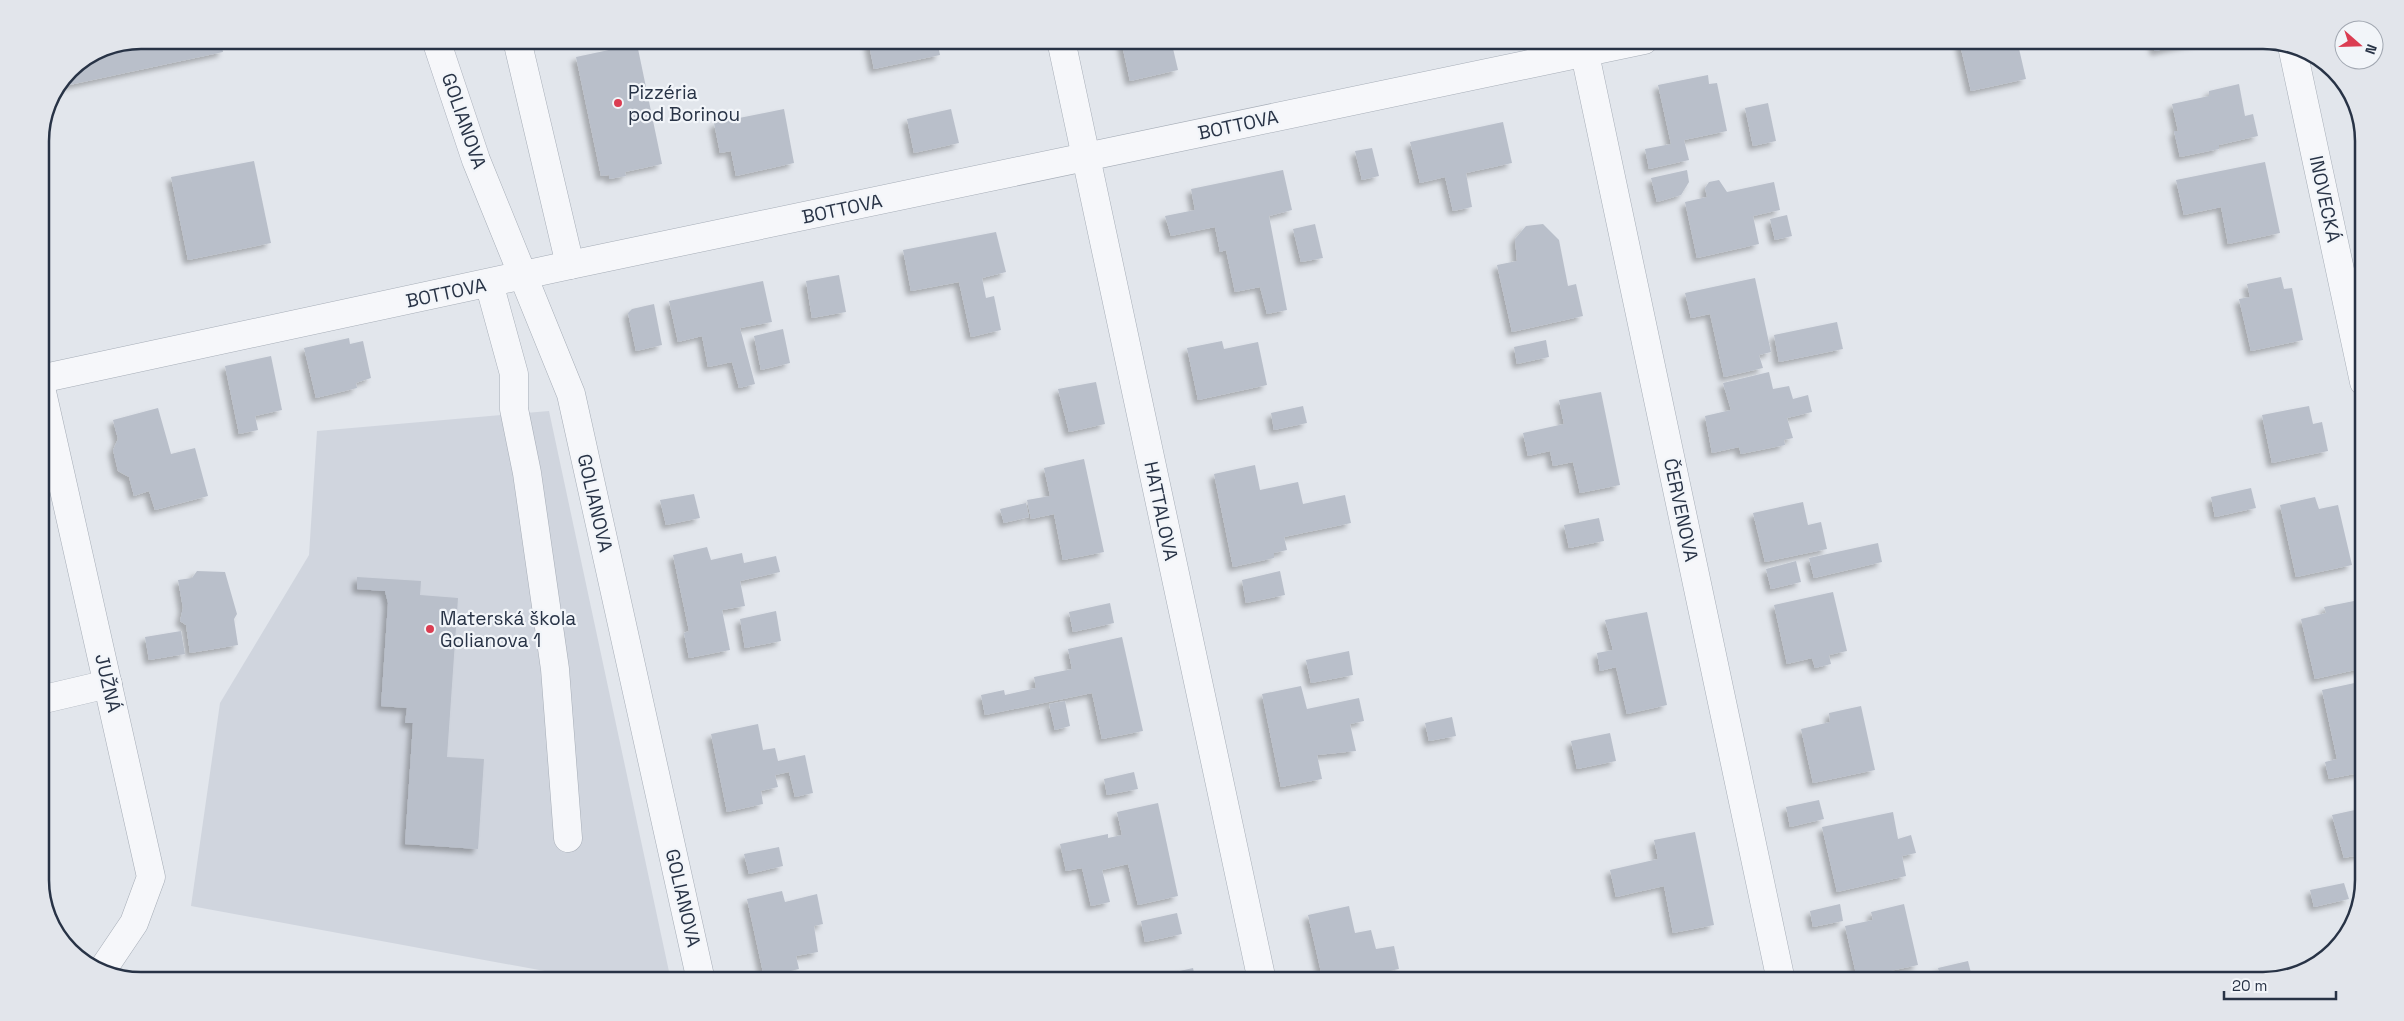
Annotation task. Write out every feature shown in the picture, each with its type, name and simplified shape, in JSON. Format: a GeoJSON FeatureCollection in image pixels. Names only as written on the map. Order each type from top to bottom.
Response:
{"type":"FeatureCollection","features":[{"type":"Feature","properties":{"kind":"street","name":"GOLIANOVA"},"geometry":{"type":"LineString","coordinates":[[439,49],[476,160],[570,394],[699,972]]}},
{"type":"Feature","properties":{"kind":"street"},"geometry":{"type":"LineString","coordinates":[[519,49],[570,265]]}},
{"type":"Feature","properties":{"kind":"street","name":"HATTALOVA"},"geometry":{"type":"LineString","coordinates":[[1063,49],[1260,972]]}},
{"type":"Feature","properties":{"kind":"street","name":"BOTTOVA"},"geometry":{"type":"LineString","coordinates":[[49,379],[570,265],[1086,157],[1574,49]]}},
{"type":"Feature","properties":{"kind":"street","name":"ČERVENOVA"},"geometry":{"type":"LineString","coordinates":[[1583,49],[1779,972]]}},
{"type":"Feature","properties":{"kind":"street","name":"INOVECKÁ"},"geometry":{"type":"LineString","coordinates":[[2294,54],[2355,340]]}},
{"type":"Feature","properties":{"kind":"street"},"geometry":{"type":"LineString","coordinates":[[489,283],[514,374],[514,409],[527,474],[555,668],[568,838]]}},
{"type":"Feature","properties":{"kind":"street","name":"JUŽNÁ"},"geometry":{"type":"LineString","coordinates":[[49,421],[151,877],[134,923],[106,965]]}},
{"type":"Feature","properties":{"kind":"street"},"geometry":{"type":"LineString","coordinates":[[49,698],[108,684]]}},
{"type":"Feature","properties":{"kind":"shaded area","name":"Materská škola Golianova 1"},"geometry":{"type":"Polygon","coordinates":[[[549,411],[669,972],[550,972],[191,906],[220,703],[309,555],[317,431],[549,411]]]}},
{"type":"Feature","properties":{"kind":"building"},"geometry":{"type":"Polygon","coordinates":[[[141,49],[222,49],[223,52],[68,85],[90,64],[117,52],[141,49]]]}},
{"type":"Feature","properties":{"kind":"building"},"geometry":{"type":"Polygon","coordinates":[[[614,49],[638,49],[662,164],[625,172],[626,176],[609,179],[609,175],[601,176],[576,57],[614,49]]]}},
{"type":"Feature","properties":{"kind":"building"},"geometry":{"type":"Polygon","coordinates":[[[870,49],[939,49],[940,55],[874,69],[870,49]]]}},
{"type":"Feature","properties":{"kind":"building"},"geometry":{"type":"Polygon","coordinates":[[[1123,49],[1173,49],[1178,70],[1130,81],[1123,49]]]}},
{"type":"Feature","properties":{"kind":"building"},"geometry":{"type":"Polygon","coordinates":[[[1961,49],[2019,49],[2026,79],[1971,91],[1961,49]]]}},
{"type":"Feature","properties":{"kind":"building"},"geometry":{"type":"Polygon","coordinates":[[[1708,75],[1709,84],[1717,83],[1727,131],[1684,140],[1689,160],[1649,169],[1645,149],[1671,144],[1658,85],[1708,75]]]}},
{"type":"Feature","properties":{"kind":"building"},"geometry":{"type":"Polygon","coordinates":[[[2239,84],[2245,116],[2253,114],[2258,136],[2219,145],[2219,149],[2180,157],[2174,131],[2178,131],[2172,104],[2209,96],[2209,91],[2239,84]]]}},
{"type":"Feature","properties":{"kind":"building"},"geometry":{"type":"Polygon","coordinates":[[[1768,103],[1776,141],[1753,146],[1745,108],[1768,103]]]}},
{"type":"Feature","properties":{"kind":"building"},"geometry":{"type":"Polygon","coordinates":[[[784,109],[794,163],[736,176],[731,151],[720,153],[714,123],[784,109]]]}},
{"type":"Feature","properties":{"kind":"building"},"geometry":{"type":"Polygon","coordinates":[[[951,109],[959,143],[914,153],[907,119],[951,109]]]}},
{"type":"Feature","properties":{"kind":"building"},"geometry":{"type":"Polygon","coordinates":[[[1503,122],[1512,163],[1466,173],[1472,207],[1453,211],[1445,177],[1420,183],[1410,142],[1503,122]]]}},
{"type":"Feature","properties":{"kind":"building"},"geometry":{"type":"Polygon","coordinates":[[[1372,148],[1379,176],[1362,180],[1355,151],[1372,148]]]}},
{"type":"Feature","properties":{"kind":"building"},"geometry":{"type":"Polygon","coordinates":[[[254,161],[271,243],[188,260],[171,177],[254,161]]]}},
{"type":"Feature","properties":{"kind":"building"},"geometry":{"type":"Polygon","coordinates":[[[2265,162],[2280,233],[2228,244],[2221,207],[2184,215],[2176,180],[2265,162]]]}},
{"type":"Feature","properties":{"kind":"building"},"geometry":{"type":"Polygon","coordinates":[[[1283,170],[1292,210],[1269,216],[1287,310],[1267,314],[1260,287],[1235,292],[1226,250],[1220,252],[1215,227],[1171,236],[1165,216],[1195,210],[1191,189],[1283,170]]]}},
{"type":"Feature","properties":{"kind":"building"},"geometry":{"type":"Polygon","coordinates":[[[1687,170],[1689,182],[1681,195],[1657,202],[1651,178],[1687,170]]]}},
{"type":"Feature","properties":{"kind":"building"},"geometry":{"type":"Polygon","coordinates":[[[1719,180],[1727,192],[1774,182],[1780,210],[1753,216],[1759,244],[1697,258],[1685,202],[1707,197],[1705,188],[1709,182],[1719,180]]]}},
{"type":"Feature","properties":{"kind":"building"},"geometry":{"type":"Polygon","coordinates":[[[1787,215],[1792,236],[1775,240],[1770,219],[1787,215]]]}},
{"type":"Feature","properties":{"kind":"building"},"geometry":{"type":"Polygon","coordinates":[[[1315,224],[1323,258],[1301,262],[1293,229],[1315,224]]]}},
{"type":"Feature","properties":{"kind":"building"},"geometry":{"type":"Polygon","coordinates":[[[1543,224],[1559,240],[1568,286],[1576,284],[1583,316],[1512,332],[1497,265],[1517,261],[1515,239],[1526,226],[1543,224]]]}},
{"type":"Feature","properties":{"kind":"building"},"geometry":{"type":"Polygon","coordinates":[[[996,232],[1006,272],[982,278],[986,298],[994,296],[1001,330],[971,337],[959,282],[911,291],[903,250],[996,232]]]}},
{"type":"Feature","properties":{"kind":"building"},"geometry":{"type":"Polygon","coordinates":[[[839,275],[846,312],[812,318],[806,281],[839,275]]]}},
{"type":"Feature","properties":{"kind":"building"},"geometry":{"type":"Polygon","coordinates":[[[2281,277],[2284,289],[2292,288],[2303,340],[2251,351],[2239,299],[2250,297],[2247,284],[2281,277]]]}},
{"type":"Feature","properties":{"kind":"building"},"geometry":{"type":"Polygon","coordinates":[[[1755,278],[1771,352],[1759,355],[1763,368],[1724,377],[1710,314],[1691,318],[1685,293],[1755,278]]]}},
{"type":"Feature","properties":{"kind":"building"},"geometry":{"type":"Polygon","coordinates":[[[763,281],[772,322],[740,328],[755,384],[739,388],[732,362],[708,367],[702,336],[678,342],[669,301],[763,281]]]}},
{"type":"Feature","properties":{"kind":"building"},"geometry":{"type":"Polygon","coordinates":[[[654,304],[662,345],[636,351],[628,313],[632,309],[654,304]]]}},
{"type":"Feature","properties":{"kind":"building"},"geometry":{"type":"Polygon","coordinates":[[[1837,322],[1843,349],[1779,362],[1774,335],[1837,322]]]}},
{"type":"Feature","properties":{"kind":"building"},"geometry":{"type":"Polygon","coordinates":[[[783,329],[790,363],[761,370],[754,336],[783,329]]]}},
{"type":"Feature","properties":{"kind":"building"},"geometry":{"type":"Polygon","coordinates":[[[349,338],[350,344],[363,341],[371,378],[356,383],[357,388],[316,398],[304,348],[349,338]]]}},
{"type":"Feature","properties":{"kind":"building"},"geometry":{"type":"Polygon","coordinates":[[[1546,340],[1549,357],[1517,364],[1514,347],[1546,340]]]}},
{"type":"Feature","properties":{"kind":"building"},"geometry":{"type":"Polygon","coordinates":[[[1222,341],[1224,349],[1258,342],[1267,385],[1198,400],[1187,348],[1222,341]]]}},
{"type":"Feature","properties":{"kind":"building"},"geometry":{"type":"Polygon","coordinates":[[[271,356],[282,410],[255,416],[258,430],[239,434],[225,366],[271,356]]]}},
{"type":"Feature","properties":{"kind":"building"},"geometry":{"type":"Polygon","coordinates":[[[1769,372],[1773,389],[1789,386],[1793,399],[1808,395],[1812,412],[1787,418],[1793,438],[1784,440],[1785,445],[1741,454],[1739,447],[1712,453],[1705,416],[1731,410],[1723,383],[1769,372]]]}},
{"type":"Feature","properties":{"kind":"building"},"geometry":{"type":"Polygon","coordinates":[[[1096,382],[1105,424],[1069,432],[1058,389],[1096,382]]]}},
{"type":"Feature","properties":{"kind":"building"},"geometry":{"type":"Polygon","coordinates":[[[1601,392],[1620,485],[1580,493],[1573,462],[1553,466],[1550,451],[1528,456],[1523,433],[1564,424],[1559,400],[1601,392]]]}},
{"type":"Feature","properties":{"kind":"building"},"geometry":{"type":"Polygon","coordinates":[[[1303,406],[1307,423],[1274,430],[1271,413],[1303,406]]]}},
{"type":"Feature","properties":{"kind":"building"},"geometry":{"type":"Polygon","coordinates":[[[2309,406],[2313,424],[2322,422],[2328,451],[2272,463],[2262,415],[2309,406]]]}},
{"type":"Feature","properties":{"kind":"building"},"geometry":{"type":"Polygon","coordinates":[[[158,408],[171,454],[195,448],[208,496],[155,510],[149,491],[134,496],[129,477],[118,471],[113,450],[118,439],[113,420],[158,408]]]}},
{"type":"Feature","properties":{"kind":"building"},"geometry":{"type":"Polygon","coordinates":[[[1084,459],[1104,552],[1063,560],[1054,514],[1031,519],[1027,500],[1050,496],[1044,468],[1084,459]]]}},
{"type":"Feature","properties":{"kind":"building"},"geometry":{"type":"Polygon","coordinates":[[[1255,465],[1260,490],[1298,482],[1303,504],[1345,495],[1351,523],[1284,537],[1287,550],[1274,553],[1274,558],[1233,567],[1214,474],[1255,465]]]}},
{"type":"Feature","properties":{"kind":"building"},"geometry":{"type":"Polygon","coordinates":[[[2251,488],[2256,508],[2215,517],[2211,497],[2251,488]]]}},
{"type":"Feature","properties":{"kind":"building"},"geometry":{"type":"Polygon","coordinates":[[[694,494],[700,518],[666,525],[660,500],[694,494]]]}},
{"type":"Feature","properties":{"kind":"building"},"geometry":{"type":"Polygon","coordinates":[[[2315,497],[2319,509],[2338,505],[2352,565],[2296,577],[2280,505],[2315,497]]]}},
{"type":"Feature","properties":{"kind":"building"},"geometry":{"type":"Polygon","coordinates":[[[1803,502],[1808,525],[1821,522],[1827,549],[1765,562],[1753,513],[1803,502]]]}},
{"type":"Feature","properties":{"kind":"building"},"geometry":{"type":"Polygon","coordinates":[[[1026,503],[1029,517],[1004,523],[1000,509],[1026,503]]]}},
{"type":"Feature","properties":{"kind":"building"},"geometry":{"type":"Polygon","coordinates":[[[1599,518],[1604,541],[1569,548],[1564,525],[1599,518]]]}},
{"type":"Feature","properties":{"kind":"building"},"geometry":{"type":"Polygon","coordinates":[[[1878,543],[1882,562],[1814,578],[1809,558],[1878,543]]]}},
{"type":"Feature","properties":{"kind":"building"},"geometry":{"type":"Polygon","coordinates":[[[707,547],[711,560],[742,553],[744,563],[776,556],[780,572],[740,581],[745,606],[722,610],[730,650],[689,658],[684,633],[689,631],[673,555],[707,547]]]}},
{"type":"Feature","properties":{"kind":"building"},"geometry":{"type":"Polygon","coordinates":[[[1796,561],[1801,582],[1771,589],[1766,569],[1796,561]]]}},
{"type":"Feature","properties":{"kind":"building"},"geometry":{"type":"Polygon","coordinates":[[[197,571],[225,572],[237,614],[234,619],[238,645],[190,653],[186,625],[180,621],[183,608],[178,580],[192,578],[197,571]]]}},
{"type":"Feature","properties":{"kind":"building"},"geometry":{"type":"Polygon","coordinates":[[[1280,571],[1285,595],[1246,603],[1242,580],[1280,571]]]}},
{"type":"Feature","properties":{"kind":"building"},"geometry":{"type":"Polygon","coordinates":[[[357,577],[421,581],[420,595],[458,598],[447,757],[484,759],[478,849],[405,844],[413,723],[405,723],[407,708],[381,706],[388,603],[385,591],[357,589],[357,577]]]}},
{"type":"Feature","properties":{"kind":"building"},"geometry":{"type":"Polygon","coordinates":[[[1833,592],[1847,651],[1829,655],[1831,664],[1815,668],[1812,658],[1787,664],[1774,605],[1833,592]]]}},
{"type":"Feature","properties":{"kind":"building"},"geometry":{"type":"Polygon","coordinates":[[[2355,601],[2355,670],[2315,679],[2301,619],[2326,613],[2324,607],[2355,601]]]}},
{"type":"Feature","properties":{"kind":"building"},"geometry":{"type":"Polygon","coordinates":[[[1110,603],[1114,623],[1073,632],[1069,612],[1110,603]]]}},
{"type":"Feature","properties":{"kind":"building"},"geometry":{"type":"Polygon","coordinates":[[[776,611],[781,641],[745,648],[740,619],[776,611]]]}},
{"type":"Feature","properties":{"kind":"building"},"geometry":{"type":"Polygon","coordinates":[[[1647,612],[1667,705],[1627,714],[1616,667],[1600,671],[1597,653],[1613,650],[1605,620],[1647,612]]]}},
{"type":"Feature","properties":{"kind":"building"},"geometry":{"type":"Polygon","coordinates":[[[181,631],[185,654],[149,660],[145,637],[181,631]]]}},
{"type":"Feature","properties":{"kind":"building"},"geometry":{"type":"Polygon","coordinates":[[[1122,637],[1143,731],[1102,739],[1092,693],[985,715],[981,695],[1004,690],[1005,695],[1036,688],[1034,677],[1072,669],[1068,649],[1122,637]]]}},
{"type":"Feature","properties":{"kind":"building"},"geometry":{"type":"Polygon","coordinates":[[[1349,651],[1353,675],[1311,683],[1306,660],[1349,651]]]}},
{"type":"Feature","properties":{"kind":"building"},"geometry":{"type":"Polygon","coordinates":[[[2355,683],[2355,774],[2329,779],[2325,762],[2337,759],[2322,690],[2355,683]]]}},
{"type":"Feature","properties":{"kind":"building"},"geometry":{"type":"Polygon","coordinates":[[[1301,686],[1307,709],[1359,698],[1364,721],[1350,724],[1356,751],[1317,755],[1322,779],[1281,787],[1262,694],[1301,686]]]}},
{"type":"Feature","properties":{"kind":"building"},"geometry":{"type":"Polygon","coordinates":[[[1065,701],[1070,726],[1055,730],[1049,704],[1065,701]]]}},
{"type":"Feature","properties":{"kind":"building"},"geometry":{"type":"Polygon","coordinates":[[[1861,706],[1875,770],[1813,783],[1801,729],[1830,722],[1829,713],[1861,706]]]}},
{"type":"Feature","properties":{"kind":"building"},"geometry":{"type":"Polygon","coordinates":[[[1452,717],[1456,736],[1429,741],[1425,723],[1452,717]]]}},
{"type":"Feature","properties":{"kind":"building"},"geometry":{"type":"Polygon","coordinates":[[[758,724],[763,750],[775,748],[778,761],[805,755],[813,793],[795,797],[789,772],[775,775],[778,787],[761,791],[763,804],[727,812],[711,734],[758,724]]]}},
{"type":"Feature","properties":{"kind":"building"},"geometry":{"type":"Polygon","coordinates":[[[1610,733],[1616,761],[1577,769],[1571,741],[1610,733]]]}},
{"type":"Feature","properties":{"kind":"building"},"geometry":{"type":"Polygon","coordinates":[[[1134,772],[1138,789],[1107,795],[1104,779],[1134,772]]]}},
{"type":"Feature","properties":{"kind":"building"},"geometry":{"type":"Polygon","coordinates":[[[1819,800],[1824,819],[1790,827],[1786,807],[1819,800]]]}},
{"type":"Feature","properties":{"kind":"building"},"geometry":{"type":"Polygon","coordinates":[[[1158,803],[1178,896],[1138,905],[1128,864],[1102,870],[1110,902],[1091,906],[1082,868],[1066,871],[1060,844],[1108,834],[1108,838],[1122,835],[1117,812],[1158,803]]]}},
{"type":"Feature","properties":{"kind":"building"},"geometry":{"type":"Polygon","coordinates":[[[2355,810],[2355,856],[2344,858],[2332,815],[2355,810]]]}},
{"type":"Feature","properties":{"kind":"building"},"geometry":{"type":"Polygon","coordinates":[[[1893,812],[1898,839],[1911,835],[1916,853],[1902,856],[1906,876],[1837,892],[1822,827],[1893,812]]]}},
{"type":"Feature","properties":{"kind":"building"},"geometry":{"type":"Polygon","coordinates":[[[1695,832],[1714,925],[1673,933],[1664,886],[1616,897],[1610,870],[1658,859],[1654,840],[1695,832]]]}},
{"type":"Feature","properties":{"kind":"building"},"geometry":{"type":"Polygon","coordinates":[[[779,847],[783,866],[749,874],[744,854],[779,847]]]}},
{"type":"Feature","properties":{"kind":"building"},"geometry":{"type":"Polygon","coordinates":[[[2344,883],[2349,899],[2314,907],[2310,890],[2344,883]]]}},
{"type":"Feature","properties":{"kind":"building"},"geometry":{"type":"Polygon","coordinates":[[[782,891],[785,902],[817,894],[823,924],[814,926],[818,952],[796,956],[799,969],[786,972],[763,972],[747,899],[782,891]]]}},
{"type":"Feature","properties":{"kind":"building"},"geometry":{"type":"Polygon","coordinates":[[[1840,904],[1843,921],[1813,927],[1810,911],[1840,904]]]}},
{"type":"Feature","properties":{"kind":"building"},"geometry":{"type":"Polygon","coordinates":[[[1904,904],[1918,965],[1885,972],[1856,972],[1845,926],[1873,920],[1871,912],[1904,904]]]}},
{"type":"Feature","properties":{"kind":"building"},"geometry":{"type":"Polygon","coordinates":[[[1349,906],[1355,933],[1371,930],[1376,949],[1394,946],[1399,969],[1384,972],[1321,972],[1308,915],[1349,906]]]}},
{"type":"Feature","properties":{"kind":"building"},"geometry":{"type":"Polygon","coordinates":[[[1177,913],[1182,934],[1145,942],[1141,921],[1177,913]]]}},
{"type":"Feature","properties":{"kind":"building"},"geometry":{"type":"Polygon","coordinates":[[[1968,961],[1971,972],[1939,972],[1938,968],[1968,961]]]}},
{"type":"Feature","properties":{"kind":"building"},"geometry":{"type":"Polygon","coordinates":[[[1193,968],[1194,972],[1175,972],[1193,968]]]}},
{"type":"Feature","properties":{"kind":"place","name":"Pizzéria pod Borinou"},"geometry":{"type":"Point","coordinates":[618,103]}},
{"type":"Feature","properties":{"kind":"place","name":"Materská škola Golianova 1"},"geometry":{"type":"Point","coordinates":[430,629]}}]}
